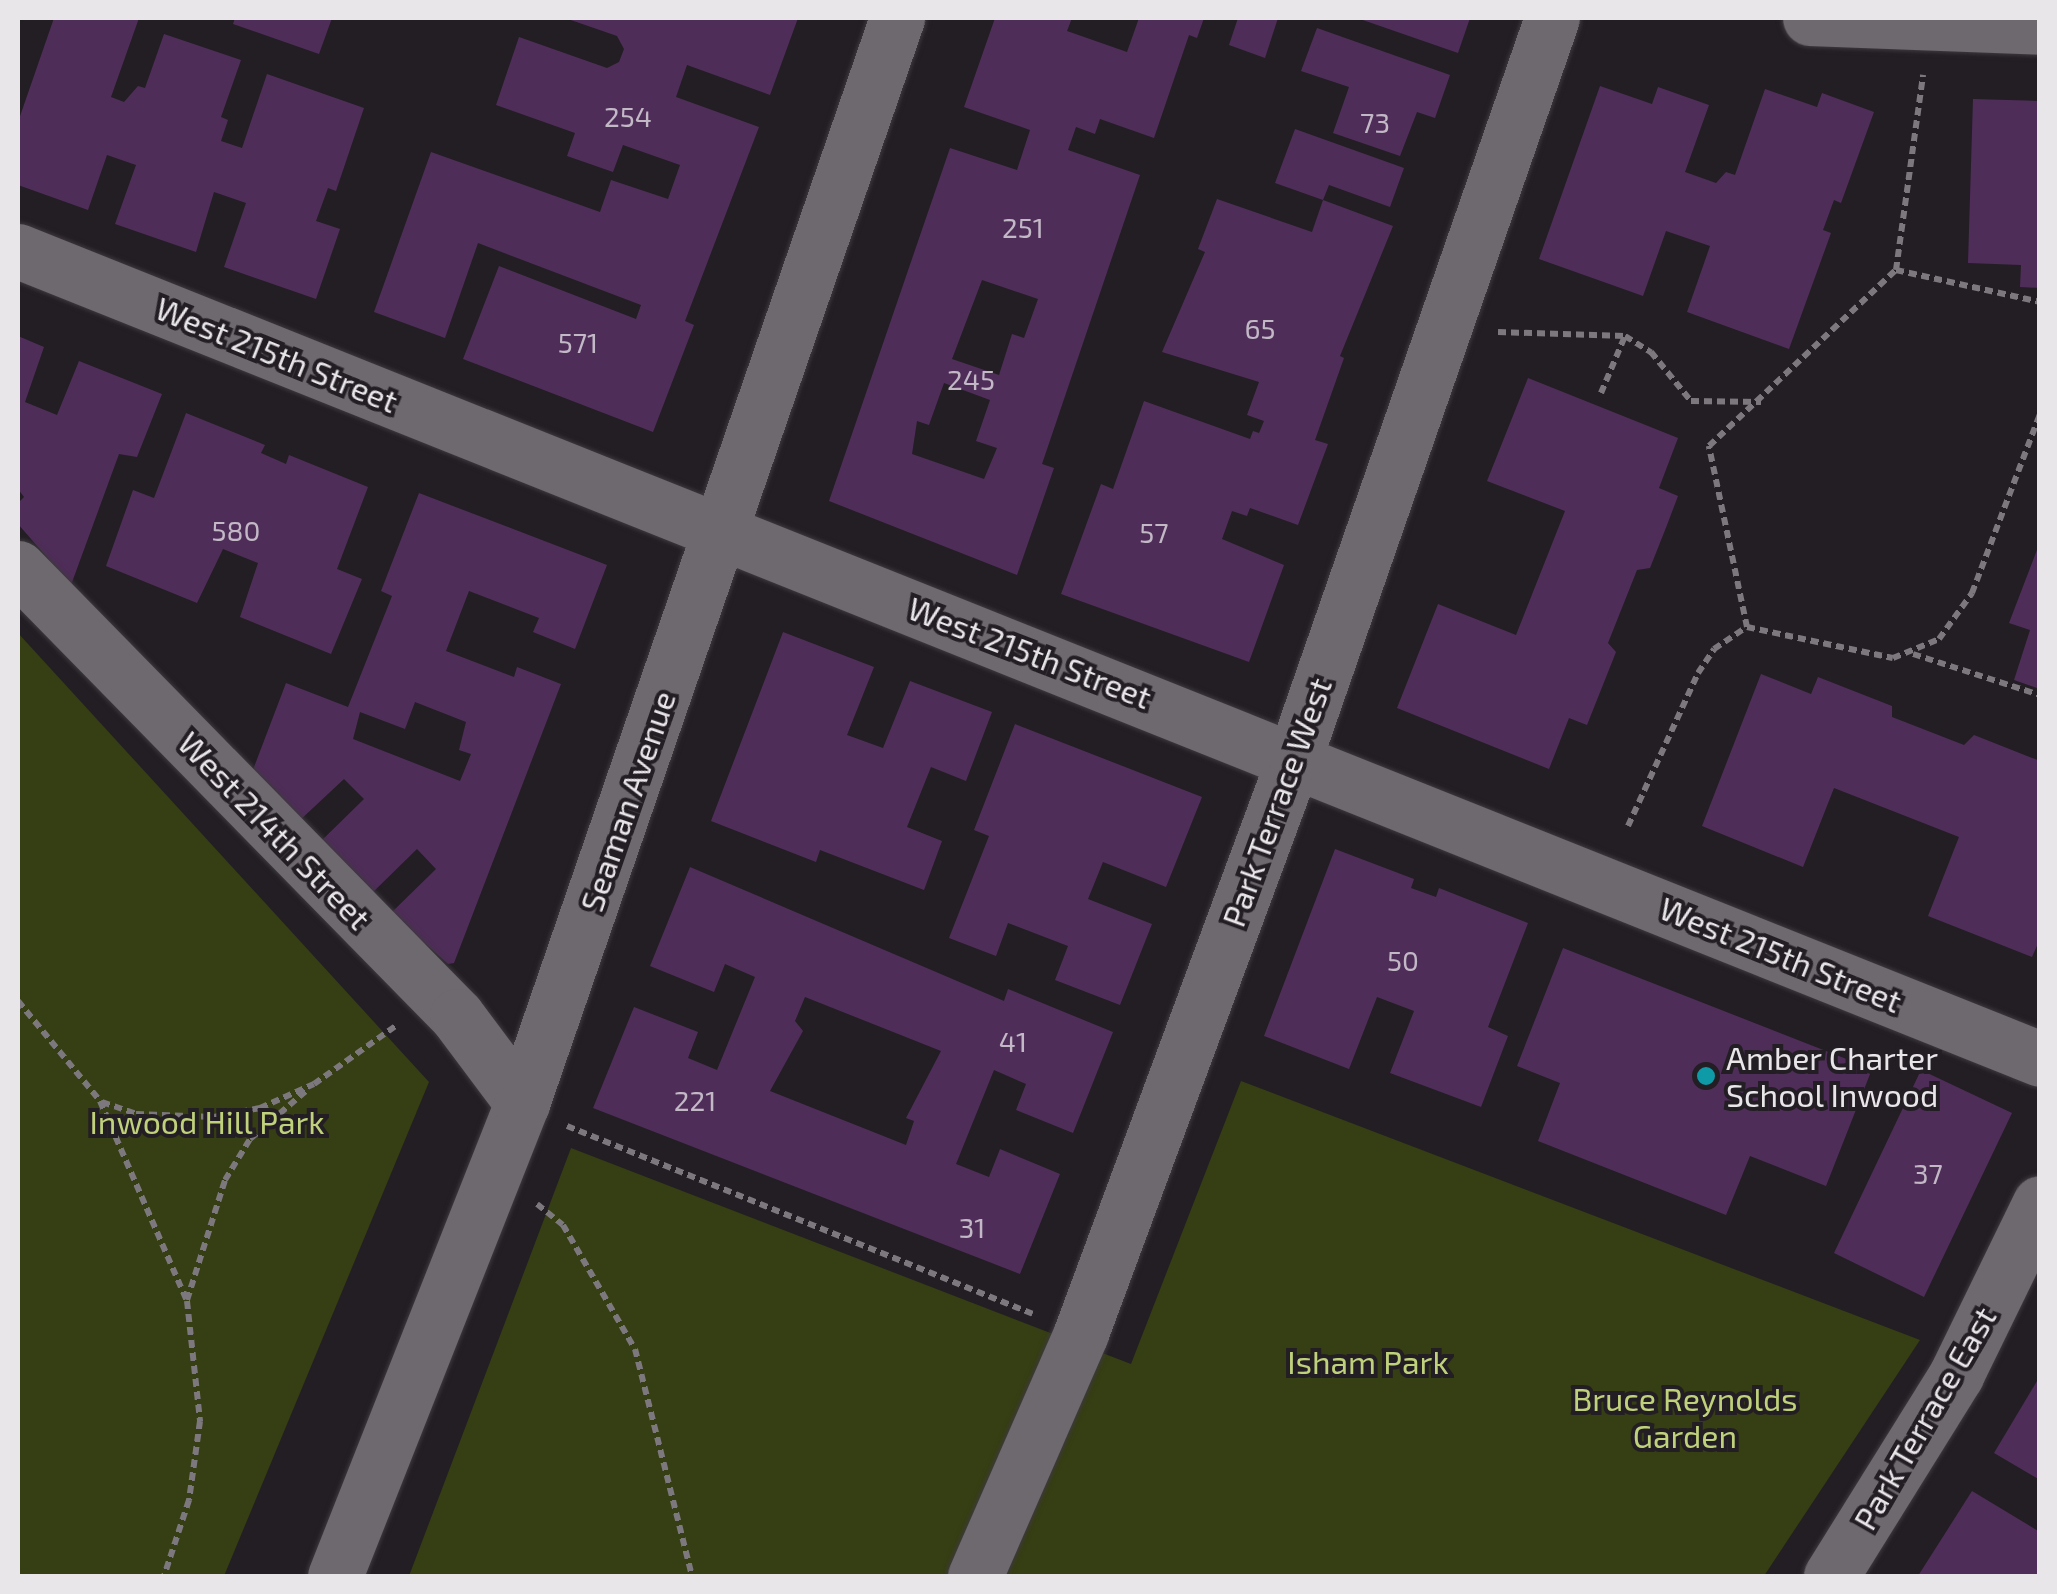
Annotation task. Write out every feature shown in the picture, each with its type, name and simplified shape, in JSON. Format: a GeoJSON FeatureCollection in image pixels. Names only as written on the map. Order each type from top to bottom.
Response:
{"type":"FeatureCollection","features":[{"type":"Feature","properties":{"kind":"street","name":"Seaman Avenue"},"geometry":{"type":"LineString","coordinates":[[335,1576],[542,1113],[721,530],[897,18]]}},
{"type":"Feature","properties":{"kind":"street","name":"Park Terrace West"},"geometry":{"type":"LineString","coordinates":[[975,1576],[1081,1332],[1295,756],[1552,18]]}},
{"type":"Feature","properties":{"kind":"street"},"geometry":{"type":"LineString","coordinates":[[1810,18],[2040,26]]}},
{"type":"Feature","properties":{"kind":"street","name":"West 215th Street"},"geometry":{"type":"LineString","coordinates":[[18,252],[1295,756],[2040,1059]]}},
{"type":"Feature","properties":{"kind":"street","name":"West 214th Street"},"geometry":{"type":"LineString","coordinates":[[18,568],[457,1016],[542,1113]]}},
{"type":"Feature","properties":{"kind":"street","name":"Park Terrace East"},"geometry":{"type":"LineString","coordinates":[[1831,1576],[1956,1376],[2040,1203]]}},
{"type":"Feature","properties":{"kind":"path"},"geometry":{"type":"LineString","coordinates":[[1747,627],[1709,446],[1762,402],[1896,270],[1923,71]]}},
{"type":"Feature","properties":{"kind":"path"},"geometry":{"type":"LineString","coordinates":[[1896,270],[2040,302]]}},
{"type":"Feature","properties":{"kind":"path"},"geometry":{"type":"LineString","coordinates":[[1482,332],[1625,336],[1651,352],[1691,400],[1762,402]]}},
{"type":"Feature","properties":{"kind":"path"},"geometry":{"type":"LineString","coordinates":[[1601,393],[1625,336]]}},
{"type":"Feature","properties":{"kind":"path"},"geometry":{"type":"LineString","coordinates":[[1628,826],[1698,672],[1714,649],[1747,627],[1894,658],[1912,654],[1940,639],[1972,593],[2040,414]]}},
{"type":"Feature","properties":{"kind":"path"},"geometry":{"type":"LineString","coordinates":[[1912,654],[2040,695]]}},
{"type":"Feature","properties":{"kind":"path"},"geometry":{"type":"LineString","coordinates":[[18,1001],[100,1101],[187,1302],[200,1420],[189,1500],[164,1576]]}},
{"type":"Feature","properties":{"kind":"path"},"geometry":{"type":"LineString","coordinates":[[187,1302],[224,1180],[250,1139],[314,1084],[399,1024]]}},
{"type":"Feature","properties":{"kind":"path"},"geometry":{"type":"LineString","coordinates":[[100,1101],[136,1114],[214,1117],[260,1108],[314,1084]]}},
{"type":"Feature","properties":{"kind":"path"},"geometry":{"type":"LineString","coordinates":[[542,1113],[1081,1332]]}},
{"type":"Feature","properties":{"kind":"path"},"geometry":{"type":"LineString","coordinates":[[532,1200],[563,1226],[635,1349],[692,1576]]}},
{"type":"Feature","properties":{"kind":"green space","name":"Inwood Hill Park"},"geometry":{"type":"Polygon","coordinates":[[[18,633],[429,1082],[224,1576],[18,1576],[18,633]]]}},
{"type":"Feature","properties":{"kind":"green space","name":"Isham Park"},"geometry":{"type":"Polygon","coordinates":[[[1241,1081],[1920,1340],[1764,1576],[409,1576],[571,1148],[1131,1364],[1241,1081]]]}},
{"type":"Feature","properties":{"kind":"building"},"geometry":{"type":"Polygon","coordinates":[[[54,18],[139,18],[111,97],[124,102],[138,86],[145,88],[164,34],[241,60],[221,117],[228,120],[221,141],[242,148],[267,74],[364,108],[336,191],[328,188],[316,221],[340,229],[316,299],[224,267],[246,203],[214,192],[196,252],[115,224],[136,165],[107,155],[88,210],[18,185],[18,122],[54,18]]]}},
{"type":"Feature","properties":{"kind":"building"},"geometry":{"type":"Polygon","coordinates":[[[235,18],[332,18],[319,54],[233,24],[235,18]]]}},
{"type":"Feature","properties":{"kind":"building"},"geometry":{"type":"Polygon","coordinates":[[[565,18],[798,18],[770,95],[687,65],[676,97],[759,127],[685,321],[694,325],[653,432],[463,359],[499,266],[636,319],[641,305],[478,243],[445,338],[374,312],[431,152],[600,212],[611,180],[668,199],[680,165],[623,145],[613,172],[567,156],[575,133],[496,105],[519,37],[607,68],[619,62],[624,49],[617,36],[565,18]]]}},
{"type":"Feature","properties":{"kind":"building"},"geometry":{"type":"Polygon","coordinates":[[[995,18],[1072,18],[1067,31],[1127,52],[1139,18],[1204,18],[1197,38],[1189,35],[1154,138],[1100,119],[1095,134],[1076,127],[1068,150],[1140,175],[1042,464],[1054,468],[1017,575],[829,501],[950,148],[1017,170],[1030,130],[964,107],[995,18]],[[982,280],[952,359],[999,375],[1012,334],[1024,338],[1038,299],[982,280]],[[944,383],[929,425],[917,421],[912,454],[984,479],[997,448],[976,441],[990,400],[944,383]]]}},
{"type":"Feature","properties":{"kind":"building"},"geometry":{"type":"Polygon","coordinates":[[[1238,18],[1278,18],[1265,58],[1229,45],[1238,18]]]}},
{"type":"Feature","properties":{"kind":"building"},"geometry":{"type":"Polygon","coordinates":[[[1357,18],[1470,18],[1458,53],[1357,18]]]}},
{"type":"Feature","properties":{"kind":"building"},"geometry":{"type":"Polygon","coordinates":[[[1317,28],[1450,75],[1435,118],[1417,112],[1400,156],[1333,133],[1349,87],[1301,71],[1317,28]]]}},
{"type":"Feature","properties":{"kind":"building"},"geometry":{"type":"Polygon","coordinates":[[[1600,86],[1652,104],[1658,87],[1709,105],[1685,172],[1716,183],[1726,172],[1735,175],[1765,89],[1817,107],[1822,93],[1874,112],[1841,203],[1834,200],[1823,230],[1831,233],[1789,349],[1687,312],[1710,246],[1666,231],[1643,296],[1539,259],[1600,86]]]}},
{"type":"Feature","properties":{"kind":"building"},"geometry":{"type":"Polygon","coordinates":[[[1973,99],[2040,101],[2040,288],[2020,287],[2021,265],[1968,263],[1973,99]]]}},
{"type":"Feature","properties":{"kind":"building"},"geometry":{"type":"Polygon","coordinates":[[[1295,129],[1404,168],[1390,207],[1329,185],[1323,200],[1275,183],[1295,129]]]}},
{"type":"Feature","properties":{"kind":"building"},"geometry":{"type":"Polygon","coordinates":[[[1217,199],[1312,232],[1323,200],[1393,226],[1340,356],[1344,358],[1315,440],[1328,444],[1298,525],[1250,508],[1247,516],[1232,511],[1222,539],[1284,565],[1249,662],[1061,594],[1101,484],[1113,489],[1144,401],[1250,439],[1253,431],[1259,433],[1264,421],[1247,415],[1259,382],[1162,352],[1205,252],[1198,249],[1217,199]]]}},
{"type":"Feature","properties":{"kind":"building"},"geometry":{"type":"Polygon","coordinates":[[[18,336],[44,347],[25,402],[57,415],[79,361],[162,394],[137,457],[119,454],[71,585],[18,524],[18,503],[24,497],[18,489],[18,336]]]}},
{"type":"Feature","properties":{"kind":"building"},"geometry":{"type":"Polygon","coordinates":[[[1528,378],[1678,438],[1659,488],[1678,496],[1667,525],[1650,568],[1637,570],[1608,643],[1616,652],[1587,725],[1569,718],[1549,769],[1397,708],[1438,604],[1516,635],[1565,511],[1487,481],[1528,378]]]}},
{"type":"Feature","properties":{"kind":"building"},"geometry":{"type":"Polygon","coordinates":[[[186,413],[265,445],[261,453],[286,464],[289,455],[368,487],[337,569],[362,579],[331,654],[240,617],[258,563],[223,549],[197,603],[106,566],[133,490],[154,498],[186,413]]]}},
{"type":"Feature","properties":{"kind":"building"},"geometry":{"type":"Polygon","coordinates":[[[419,493],[607,565],[575,649],[533,632],[539,618],[469,591],[446,651],[514,677],[517,667],[561,684],[454,963],[448,964],[391,913],[436,869],[417,849],[369,896],[318,844],[364,799],[344,779],[298,822],[251,775],[286,683],[348,707],[392,596],[381,591],[419,493]],[[415,702],[405,729],[360,712],[353,739],[460,781],[471,754],[459,750],[466,722],[415,702]]]}},
{"type":"Feature","properties":{"kind":"building"},"geometry":{"type":"Polygon","coordinates":[[[2040,542],[2040,689],[2014,680],[2030,630],[2009,623],[2040,542]]]}},
{"type":"Feature","properties":{"kind":"building"},"geometry":{"type":"Polygon","coordinates":[[[783,632],[874,667],[847,735],[883,748],[910,681],[992,712],[966,781],[931,767],[907,827],[942,841],[924,890],[820,850],[816,862],[711,821],[783,632]]]}},
{"type":"Feature","properties":{"kind":"building"},"geometry":{"type":"Polygon","coordinates":[[[1761,674],[1811,694],[1818,677],[1892,706],[1892,717],[1964,745],[1974,735],[2040,761],[2040,939],[2032,957],[1928,916],[1959,837],[1834,788],[1803,867],[1702,826],[1761,674]]]}},
{"type":"Feature","properties":{"kind":"building"},"geometry":{"type":"Polygon","coordinates":[[[1015,724],[1202,797],[1166,887],[1103,862],[1088,899],[1152,924],[1120,1005],[1055,980],[1068,946],[1008,923],[996,956],[949,938],[989,836],[974,830],[1015,724]]]}},
{"type":"Feature","properties":{"kind":"building"},"geometry":{"type":"Polygon","coordinates":[[[1335,849],[1414,879],[1411,888],[1436,897],[1439,888],[1528,923],[1488,1027],[1508,1036],[1481,1107],[1390,1073],[1414,1011],[1377,997],[1349,1069],[1264,1036],[1335,849]]]}},
{"type":"Feature","properties":{"kind":"building"},"geometry":{"type":"Polygon","coordinates":[[[690,867],[1004,1001],[1008,989],[1113,1032],[1073,1133],[1016,1110],[1026,1084],[994,1070],[956,1164],[989,1177],[1000,1149],[1060,1174],[1020,1274],[593,1108],[634,1007],[698,1032],[688,1058],[717,1070],[755,977],[725,964],[714,992],[650,966],[690,867]],[[805,997],[795,1021],[803,1031],[770,1091],[906,1145],[914,1121],[906,1118],[941,1051],[805,997]]]}},
{"type":"Feature","properties":{"kind":"building","name":"Amber Charter School Inwood"},"geometry":{"type":"Polygon","coordinates":[[[1563,948],[1872,1069],[1826,1186],[1750,1156],[1726,1215],[1538,1141],[1560,1083],[1517,1066],[1563,948]]]}},
{"type":"Feature","properties":{"kind":"building"},"geometry":{"type":"Polygon","coordinates":[[[1921,1070],[2012,1113],[1924,1297],[1834,1253],[1921,1070]]]}},
{"type":"Feature","properties":{"kind":"building"},"geometry":{"type":"Polygon","coordinates":[[[2040,1376],[2040,1480],[1994,1453],[2040,1376]]]}},
{"type":"Feature","properties":{"kind":"building"},"geometry":{"type":"Polygon","coordinates":[[[1972,1491],[2040,1532],[2040,1576],[1918,1576],[1972,1491]]]}},
{"type":"Feature","properties":{"kind":"place","name":"Amber Charter School Inwood"},"geometry":{"type":"Point","coordinates":[1706,1076]}},
{"type":"Feature","properties":{"kind":"park label","name":"Bruce Reynolds Garden"},"geometry":{"type":"Point","coordinates":[1685,1418]}}]}
